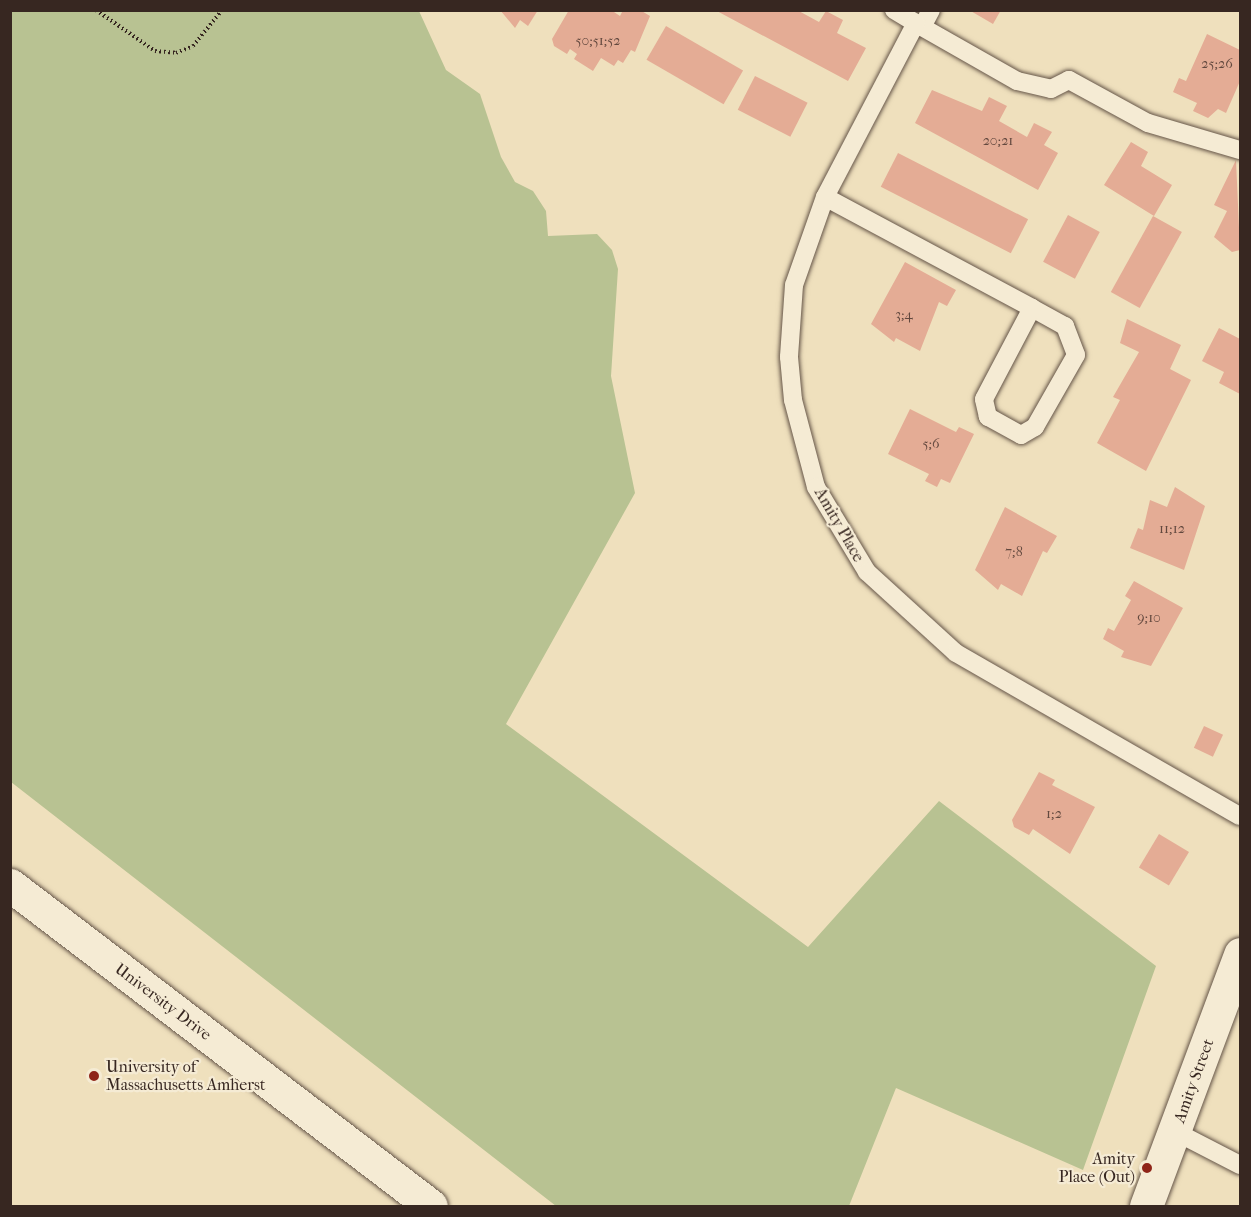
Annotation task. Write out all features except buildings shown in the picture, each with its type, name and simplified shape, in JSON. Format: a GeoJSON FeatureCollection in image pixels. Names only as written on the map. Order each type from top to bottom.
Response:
{"type":"FeatureCollection","features":[{"type":"Feature","properties":{"kind":"main road","name":"University Drive"},"geometry":{"type":"LineString","coordinates":[[10,885],[431,1206]]}},
{"type":"Feature","properties":{"kind":"main road","name":"Amity Street"},"geometry":{"type":"LineString","coordinates":[[1146,1206],[1176,1132],[1240,954]]}},
{"type":"Feature","properties":{"kind":"lane"},"geometry":{"type":"LineString","coordinates":[[894,10],[1017,81],[1051,89],[1069,80],[1148,123],[1240,150]]}},
{"type":"Feature","properties":{"kind":"lane","name":"Amity Place"},"geometry":{"type":"LineString","coordinates":[[931,10],[919,25],[825,197],[794,285],[789,357],[793,400],[816,487],[852,551],[888,594],[956,653],[1240,816]]}},
{"type":"Feature","properties":{"kind":"lane"},"geometry":{"type":"LineString","coordinates":[[825,197],[1032,308],[1065,326],[1076,355],[1035,427],[1021,435],[988,417],[984,399],[1032,308]]}},
{"type":"Feature","properties":{"kind":"lane"},"geometry":{"type":"LineString","coordinates":[[1176,1132],[1240,1165]]}},
{"type":"Feature","properties":{"kind":"path"},"geometry":{"type":"LineString","coordinates":[[96,10],[155,51],[176,53],[193,46],[222,10]]}},
{"type":"Feature","properties":{"kind":"green space"},"geometry":{"type":"Polygon","coordinates":[[[10,11],[419,11],[446,70],[480,94],[501,157],[515,182],[533,191],[546,211],[548,236],[597,234],[612,250],[618,269],[611,376],[635,493],[506,724],[808,947],[939,801],[1156,966],[1083,1170],[896,1088],[849,1206],[556,1206],[11,782],[10,11]]]}},
{"type":"Feature","properties":{"kind":"place","name":"University of Massachusetts Amherst"},"geometry":{"type":"Point","coordinates":[94,1076]}},
{"type":"Feature","properties":{"kind":"place","name":"Amity Place (Out)"},"geometry":{"type":"Point","coordinates":[1147,1168]}}]}
